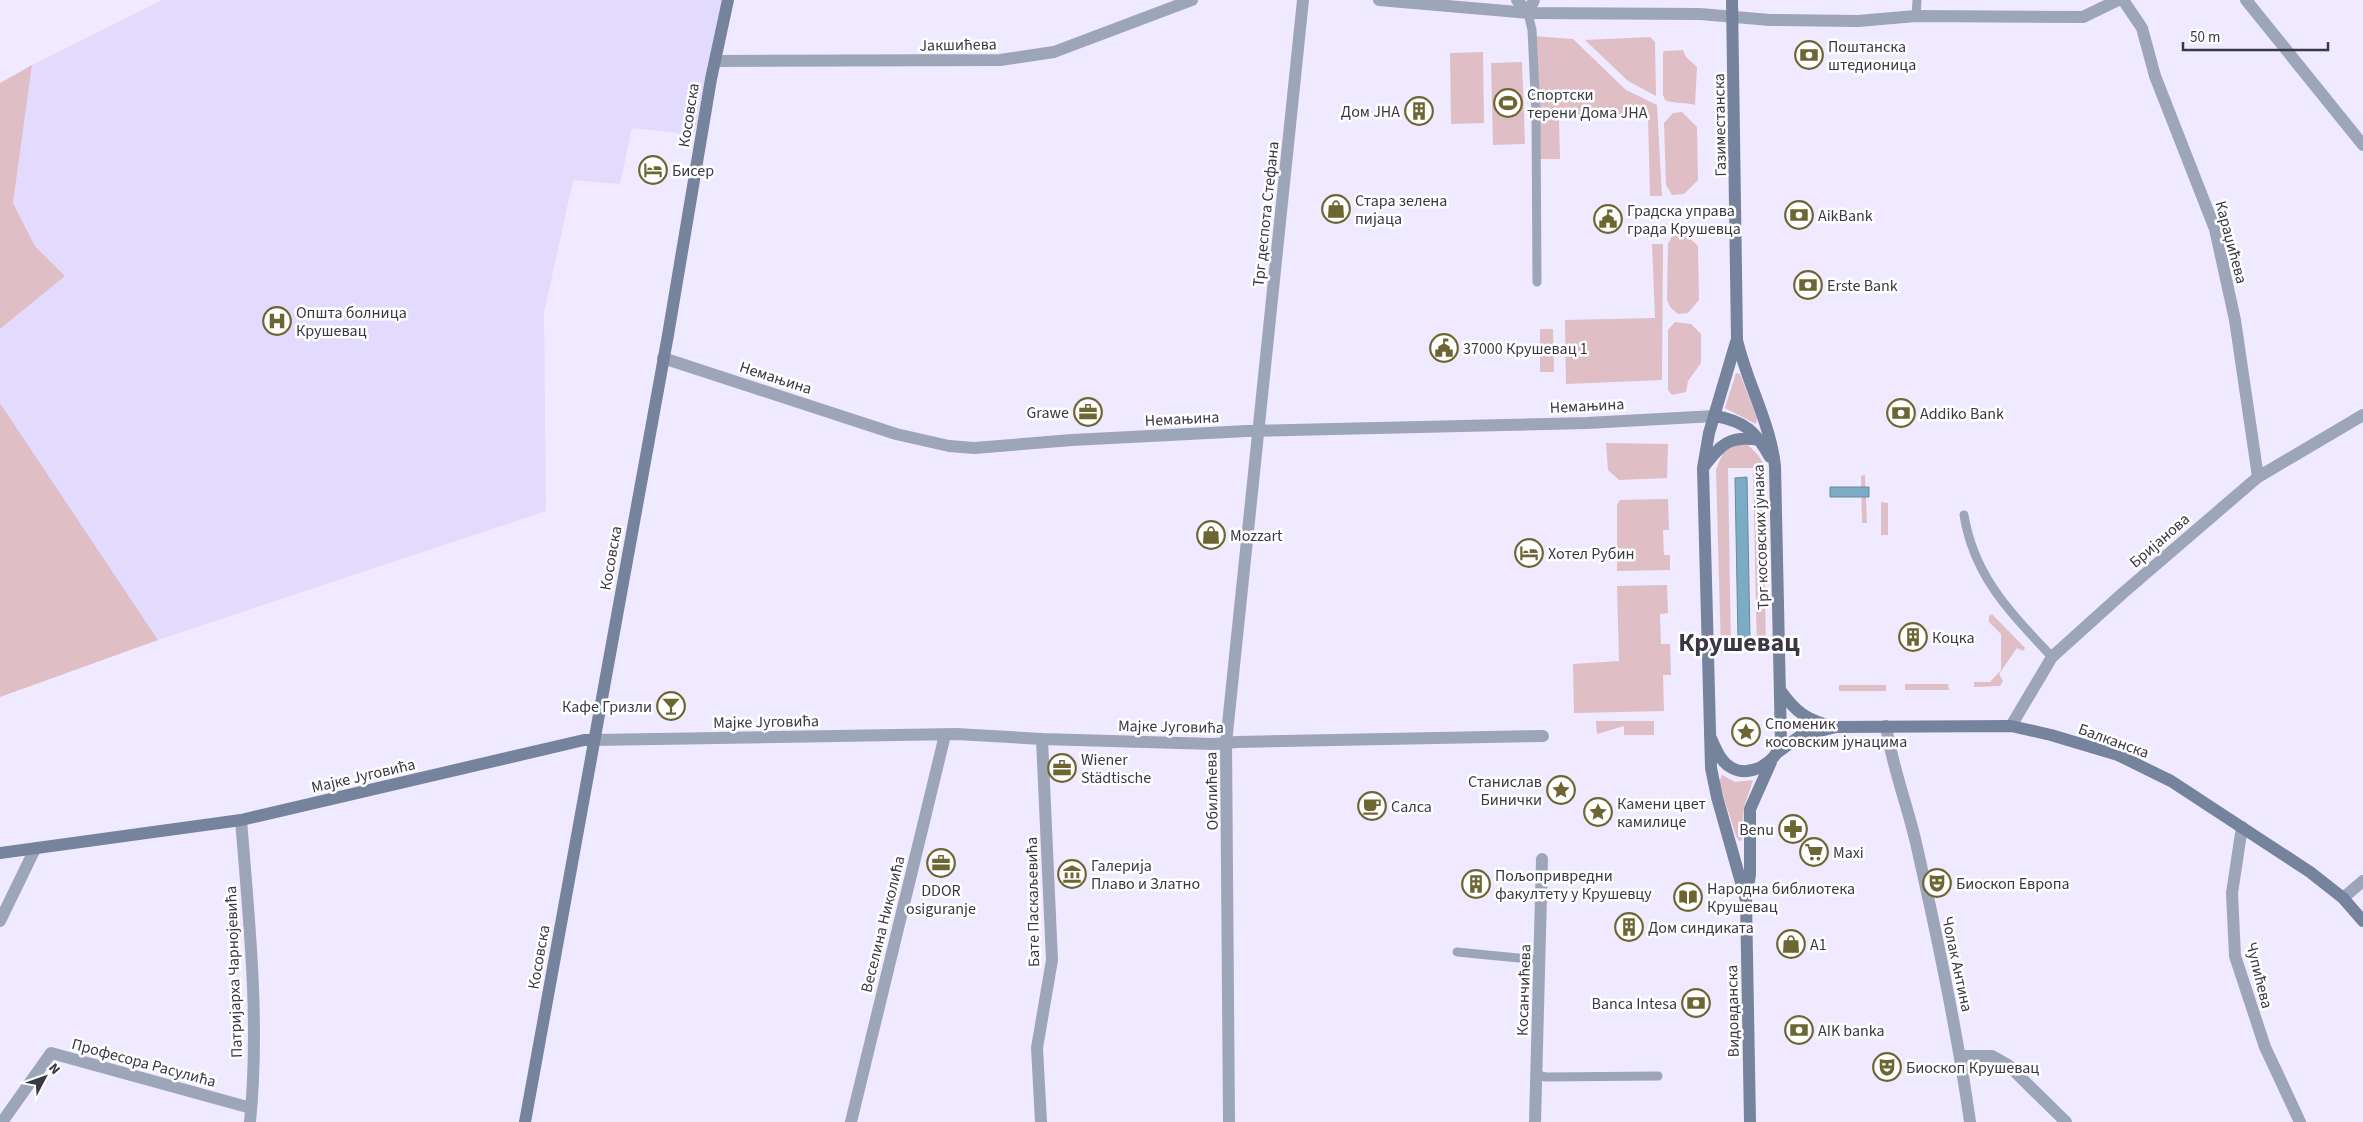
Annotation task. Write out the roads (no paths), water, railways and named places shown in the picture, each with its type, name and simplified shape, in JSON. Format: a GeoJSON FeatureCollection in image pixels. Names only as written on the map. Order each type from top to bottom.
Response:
{"type":"FeatureCollection","features":[{"type":"Feature","properties":{"kind":"main road","name":"Косовска"},"geometry":{"type":"LineString","coordinates":[[525,1122],[663,358],[714,61],[728,0]]}},
{"type":"Feature","properties":{"kind":"main road","name":"Газиместанска"},"geometry":{"type":"LineString","coordinates":[[1732,0],[1737,340]]}},
{"type":"Feature","properties":{"kind":"main road"},"geometry":{"type":"LineString","coordinates":[[1737,340],[1704,452],[1710,736],[1717,751],[1731,768],[1753,770],[1774,756]]}},
{"type":"Feature","properties":{"kind":"main road","name":"Трг косовских јунака"},"geometry":{"type":"LineString","coordinates":[[1737,340],[1748,380],[1768,431],[1775,466],[1780,743],[1774,756]]}},
{"type":"Feature","properties":{"kind":"main road"},"geometry":{"type":"LineString","coordinates":[[1716,416],[1732,419],[1745,425],[1760,440],[1775,466]]}},
{"type":"Feature","properties":{"kind":"main road"},"geometry":{"type":"LineString","coordinates":[[1703,468],[1724,443],[1740,438],[1760,440]]}},
{"type":"Feature","properties":{"kind":"main road","name":"Балканска"},"geometry":{"type":"LineString","coordinates":[[1780,690],[1801,715],[1810,720],[1836,727]]}},
{"type":"Feature","properties":{"kind":"main road","name":"Балканска"},"geometry":{"type":"LineString","coordinates":[[1774,756],[1800,736],[1836,727],[2011,726],[2051,735],[2118,755],[2172,781],[2310,872],[2344,898],[2363,921]]}},
{"type":"Feature","properties":{"kind":"main road","name":"Видовданска"},"geometry":{"type":"LineString","coordinates":[[1710,736],[1713,781],[1746,900]]}},
{"type":"Feature","properties":{"kind":"main road","name":"Мајке Југовића"},"geometry":{"type":"LineString","coordinates":[[0,853],[241,820],[584,740],[594,740]]}},
{"type":"Feature","properties":{"kind":"main road","name":"Видовданска"},"geometry":{"type":"LineString","coordinates":[[1750,1122],[1746,900],[1750,874],[1750,809],[1774,756]]}},
{"type":"Feature","properties":{"kind":"street","name":"Трг деспота Стефана"},"geometry":{"type":"LineString","coordinates":[[1259,431],[1304,0]]}},
{"type":"Feature","properties":{"kind":"street"},"geometry":{"type":"LineString","coordinates":[[1379,0],[1528,12],[1700,14],[1770,20],[1858,21],[1916,16],[2018,18],[2083,16],[2118,0]]}},
{"type":"Feature","properties":{"kind":"street"},"geometry":{"type":"LineString","coordinates":[[1517,0],[1528,12]]}},
{"type":"Feature","properties":{"kind":"street"},"geometry":{"type":"LineString","coordinates":[[1528,12],[1534,0]]}},
{"type":"Feature","properties":{"kind":"street","name":"Караџићева"},"geometry":{"type":"LineString","coordinates":[[2122,0],[2142,28],[2155,76],[2215,229],[2235,320],[2258,477]]}},
{"type":"Feature","properties":{"kind":"street"},"geometry":{"type":"LineString","coordinates":[[2246,0],[2363,145]]}},
{"type":"Feature","properties":{"kind":"street","name":"Јакшићева"},"geometry":{"type":"LineString","coordinates":[[714,61],[980,60],[1029,57],[1054,52],[1185,1]]}},
{"type":"Feature","properties":{"kind":"street","name":"Немањина"},"geometry":{"type":"LineString","coordinates":[[663,358],[896,434],[949,446],[974,448],[1072,440],[1259,431],[1587,422],[1716,416]]}},
{"type":"Feature","properties":{"kind":"street","name":"Бријанова"},"geometry":{"type":"LineString","coordinates":[[2011,726],[2052,657],[2123,593],[2258,477],[2363,415]]}},
{"type":"Feature","properties":{"kind":"street","name":"Обилићева"},"geometry":{"type":"LineString","coordinates":[[1229,1122],[1226,743],[1259,431]]}},
{"type":"Feature","properties":{"kind":"street","name":"Чолак Антина"},"geometry":{"type":"LineString","coordinates":[[1886,726],[1889,746],[1916,841],[1961,1056],[1970,1122]]}},
{"type":"Feature","properties":{"kind":"street","name":"Мајке Југовића"},"geometry":{"type":"LineString","coordinates":[[594,740],[945,735],[1226,743],[1543,736]]}},
{"type":"Feature","properties":{"kind":"street","name":"Веселина Николића"},"geometry":{"type":"LineString","coordinates":[[851,1122],[945,735]]}},
{"type":"Feature","properties":{"kind":"street","name":"Бате Паскаљевића"},"geometry":{"type":"LineString","coordinates":[[1041,1122],[1037,1048],[1052,960],[1042,739]]}},
{"type":"Feature","properties":{"kind":"street","name":"Патријарха Чарнојевића"},"geometry":{"type":"LineString","coordinates":[[241,820],[252,970],[254,1057],[250,1122]]}},
{"type":"Feature","properties":{"kind":"street","name":"Чупићева"},"geometry":{"type":"LineString","coordinates":[[2242,827],[2232,893],[2235,956],[2266,1048],[2300,1122]]}},
{"type":"Feature","properties":{"kind":"street"},"geometry":{"type":"LineString","coordinates":[[0,921],[36,849]]}},
{"type":"Feature","properties":{"kind":"street","name":"Косанчићева"},"geometry":{"type":"LineString","coordinates":[[1535,1122],[1542,859]]}},
{"type":"Feature","properties":{"kind":"street"},"geometry":{"type":"LineString","coordinates":[[2344,898],[2363,881]]}},
{"type":"Feature","properties":{"kind":"street","name":"Професора Расулића"},"geometry":{"type":"LineString","coordinates":[[2,1122],[51,1053],[251,1108]]}},
{"type":"Feature","properties":{"kind":"street"},"geometry":{"type":"LineString","coordinates":[[1961,1056],[1992,1056],[2008,1065],[2066,1122]]}},
{"type":"Feature","properties":{"kind":"lane"},"geometry":{"type":"LineString","coordinates":[[1916,16],[1917,0]]}},
{"type":"Feature","properties":{"kind":"lane"},"geometry":{"type":"LineString","coordinates":[[1528,12],[1532,30],[1536,114],[1537,282]]}},
{"type":"Feature","properties":{"kind":"lane"},"geometry":{"type":"LineString","coordinates":[[1964,515],[1967,535],[1985,578],[2009,612],[2052,657]]}},
{"type":"Feature","properties":{"kind":"lane"},"geometry":{"type":"LineString","coordinates":[[1456,952],[1540,960]]}},
{"type":"Feature","properties":{"kind":"lane"},"geometry":{"type":"LineString","coordinates":[[1537,1075],[1546,1077],[1658,1076]]}},
{"type":"Feature","properties":{"kind":"water"},"geometry":{"type":"Polygon","coordinates":[[[1747,477],[1750,639],[1738,640],[1735,478],[1747,477]]]}},
{"type":"Feature","properties":{"kind":"water"},"geometry":{"type":"Polygon","coordinates":[[[1830,487],[1869,487],[1869,497],[1830,497],[1830,487]]]}},
{"type":"Feature","properties":{"kind":"place","name":"Поштанска штедионица"},"geometry":{"type":"Point","coordinates":[1809,55]}},
{"type":"Feature","properties":{"kind":"place","name":"Спортски терени Дома ЈНА"},"geometry":{"type":"Point","coordinates":[1508,103]}},
{"type":"Feature","properties":{"kind":"place","name":"Дом ЈНА"},"geometry":{"type":"Point","coordinates":[1419,111]}},
{"type":"Feature","properties":{"kind":"place","name":"Бисер"},"geometry":{"type":"Point","coordinates":[653,170]}},
{"type":"Feature","properties":{"kind":"place","name":"Стара зелена пијаца"},"geometry":{"type":"Point","coordinates":[1336,209]}},
{"type":"Feature","properties":{"kind":"place","name":"AikBank"},"geometry":{"type":"Point","coordinates":[1799,215]}},
{"type":"Feature","properties":{"kind":"place","name":"Градска управа града Крушевца"},"geometry":{"type":"Point","coordinates":[1608,219]}},
{"type":"Feature","properties":{"kind":"place","name":"Erste Bank"},"geometry":{"type":"Point","coordinates":[1808,285]}},
{"type":"Feature","properties":{"kind":"place","name":"Општа болница Крушевац"},"geometry":{"type":"Point","coordinates":[277,321]}},
{"type":"Feature","properties":{"kind":"place","name":"37000 Крушевац 1"},"geometry":{"type":"Point","coordinates":[1444,348]}},
{"type":"Feature","properties":{"kind":"place","name":"Grawe"},"geometry":{"type":"Point","coordinates":[1088,412]}},
{"type":"Feature","properties":{"kind":"place","name":"Addiko Bank"},"geometry":{"type":"Point","coordinates":[1901,413]}},
{"type":"Feature","properties":{"kind":"place","name":"Mozzart"},"geometry":{"type":"Point","coordinates":[1211,535]}},
{"type":"Feature","properties":{"kind":"place","name":"Хотел Рубин"},"geometry":{"type":"Point","coordinates":[1529,553]}},
{"type":"Feature","properties":{"kind":"place","name":"Коцка"},"geometry":{"type":"Point","coordinates":[1913,637]}},
{"type":"Feature","properties":{"kind":"place","name":"Кафе Гризли"},"geometry":{"type":"Point","coordinates":[671,706]}},
{"type":"Feature","properties":{"kind":"place","name":"Споменик косовским јунацима"},"geometry":{"type":"Point","coordinates":[1746,732]}},
{"type":"Feature","properties":{"kind":"place","name":"Wiener Städtische"},"geometry":{"type":"Point","coordinates":[1062,768]}},
{"type":"Feature","properties":{"kind":"place","name":"Станислав Бинички"},"geometry":{"type":"Point","coordinates":[1561,790]}},
{"type":"Feature","properties":{"kind":"place","name":"Салса"},"geometry":{"type":"Point","coordinates":[1372,806]}},
{"type":"Feature","properties":{"kind":"place","name":"Камени цвет камилице"},"geometry":{"type":"Point","coordinates":[1598,812]}},
{"type":"Feature","properties":{"kind":"place","name":"Benu"},"geometry":{"type":"Point","coordinates":[1793,829]}},
{"type":"Feature","properties":{"kind":"place","name":"Maxi"},"geometry":{"type":"Point","coordinates":[1814,852]}},
{"type":"Feature","properties":{"kind":"place","name":"DDOR osiguranje"},"geometry":{"type":"Point","coordinates":[941,863]}},
{"type":"Feature","properties":{"kind":"place","name":"Галерија Плаво и Златно"},"geometry":{"type":"Point","coordinates":[1072,874]}},
{"type":"Feature","properties":{"kind":"place","name":"Биоскоп Европа"},"geometry":{"type":"Point","coordinates":[1937,883]}},
{"type":"Feature","properties":{"kind":"place","name":"Пољопривредни факултету у Крушевцу"},"geometry":{"type":"Point","coordinates":[1476,884]}},
{"type":"Feature","properties":{"kind":"place","name":"Народна библиотека Крушевац"},"geometry":{"type":"Point","coordinates":[1688,897]}},
{"type":"Feature","properties":{"kind":"place","name":"Дом синдиката"},"geometry":{"type":"Point","coordinates":[1629,927]}},
{"type":"Feature","properties":{"kind":"place","name":"A1"},"geometry":{"type":"Point","coordinates":[1791,944]}},
{"type":"Feature","properties":{"kind":"place","name":"Banca Intesa"},"geometry":{"type":"Point","coordinates":[1696,1003]}},
{"type":"Feature","properties":{"kind":"place","name":"AIK banka"},"geometry":{"type":"Point","coordinates":[1799,1030]}},
{"type":"Feature","properties":{"kind":"place","name":"Биоскоп Крушевац"},"geometry":{"type":"Point","coordinates":[1887,1067]}},
{"type":"Feature","properties":{"kind":"district","name":"Крушевац"},"geometry":{"type":"Point","coordinates":[1739,642]}}]}
